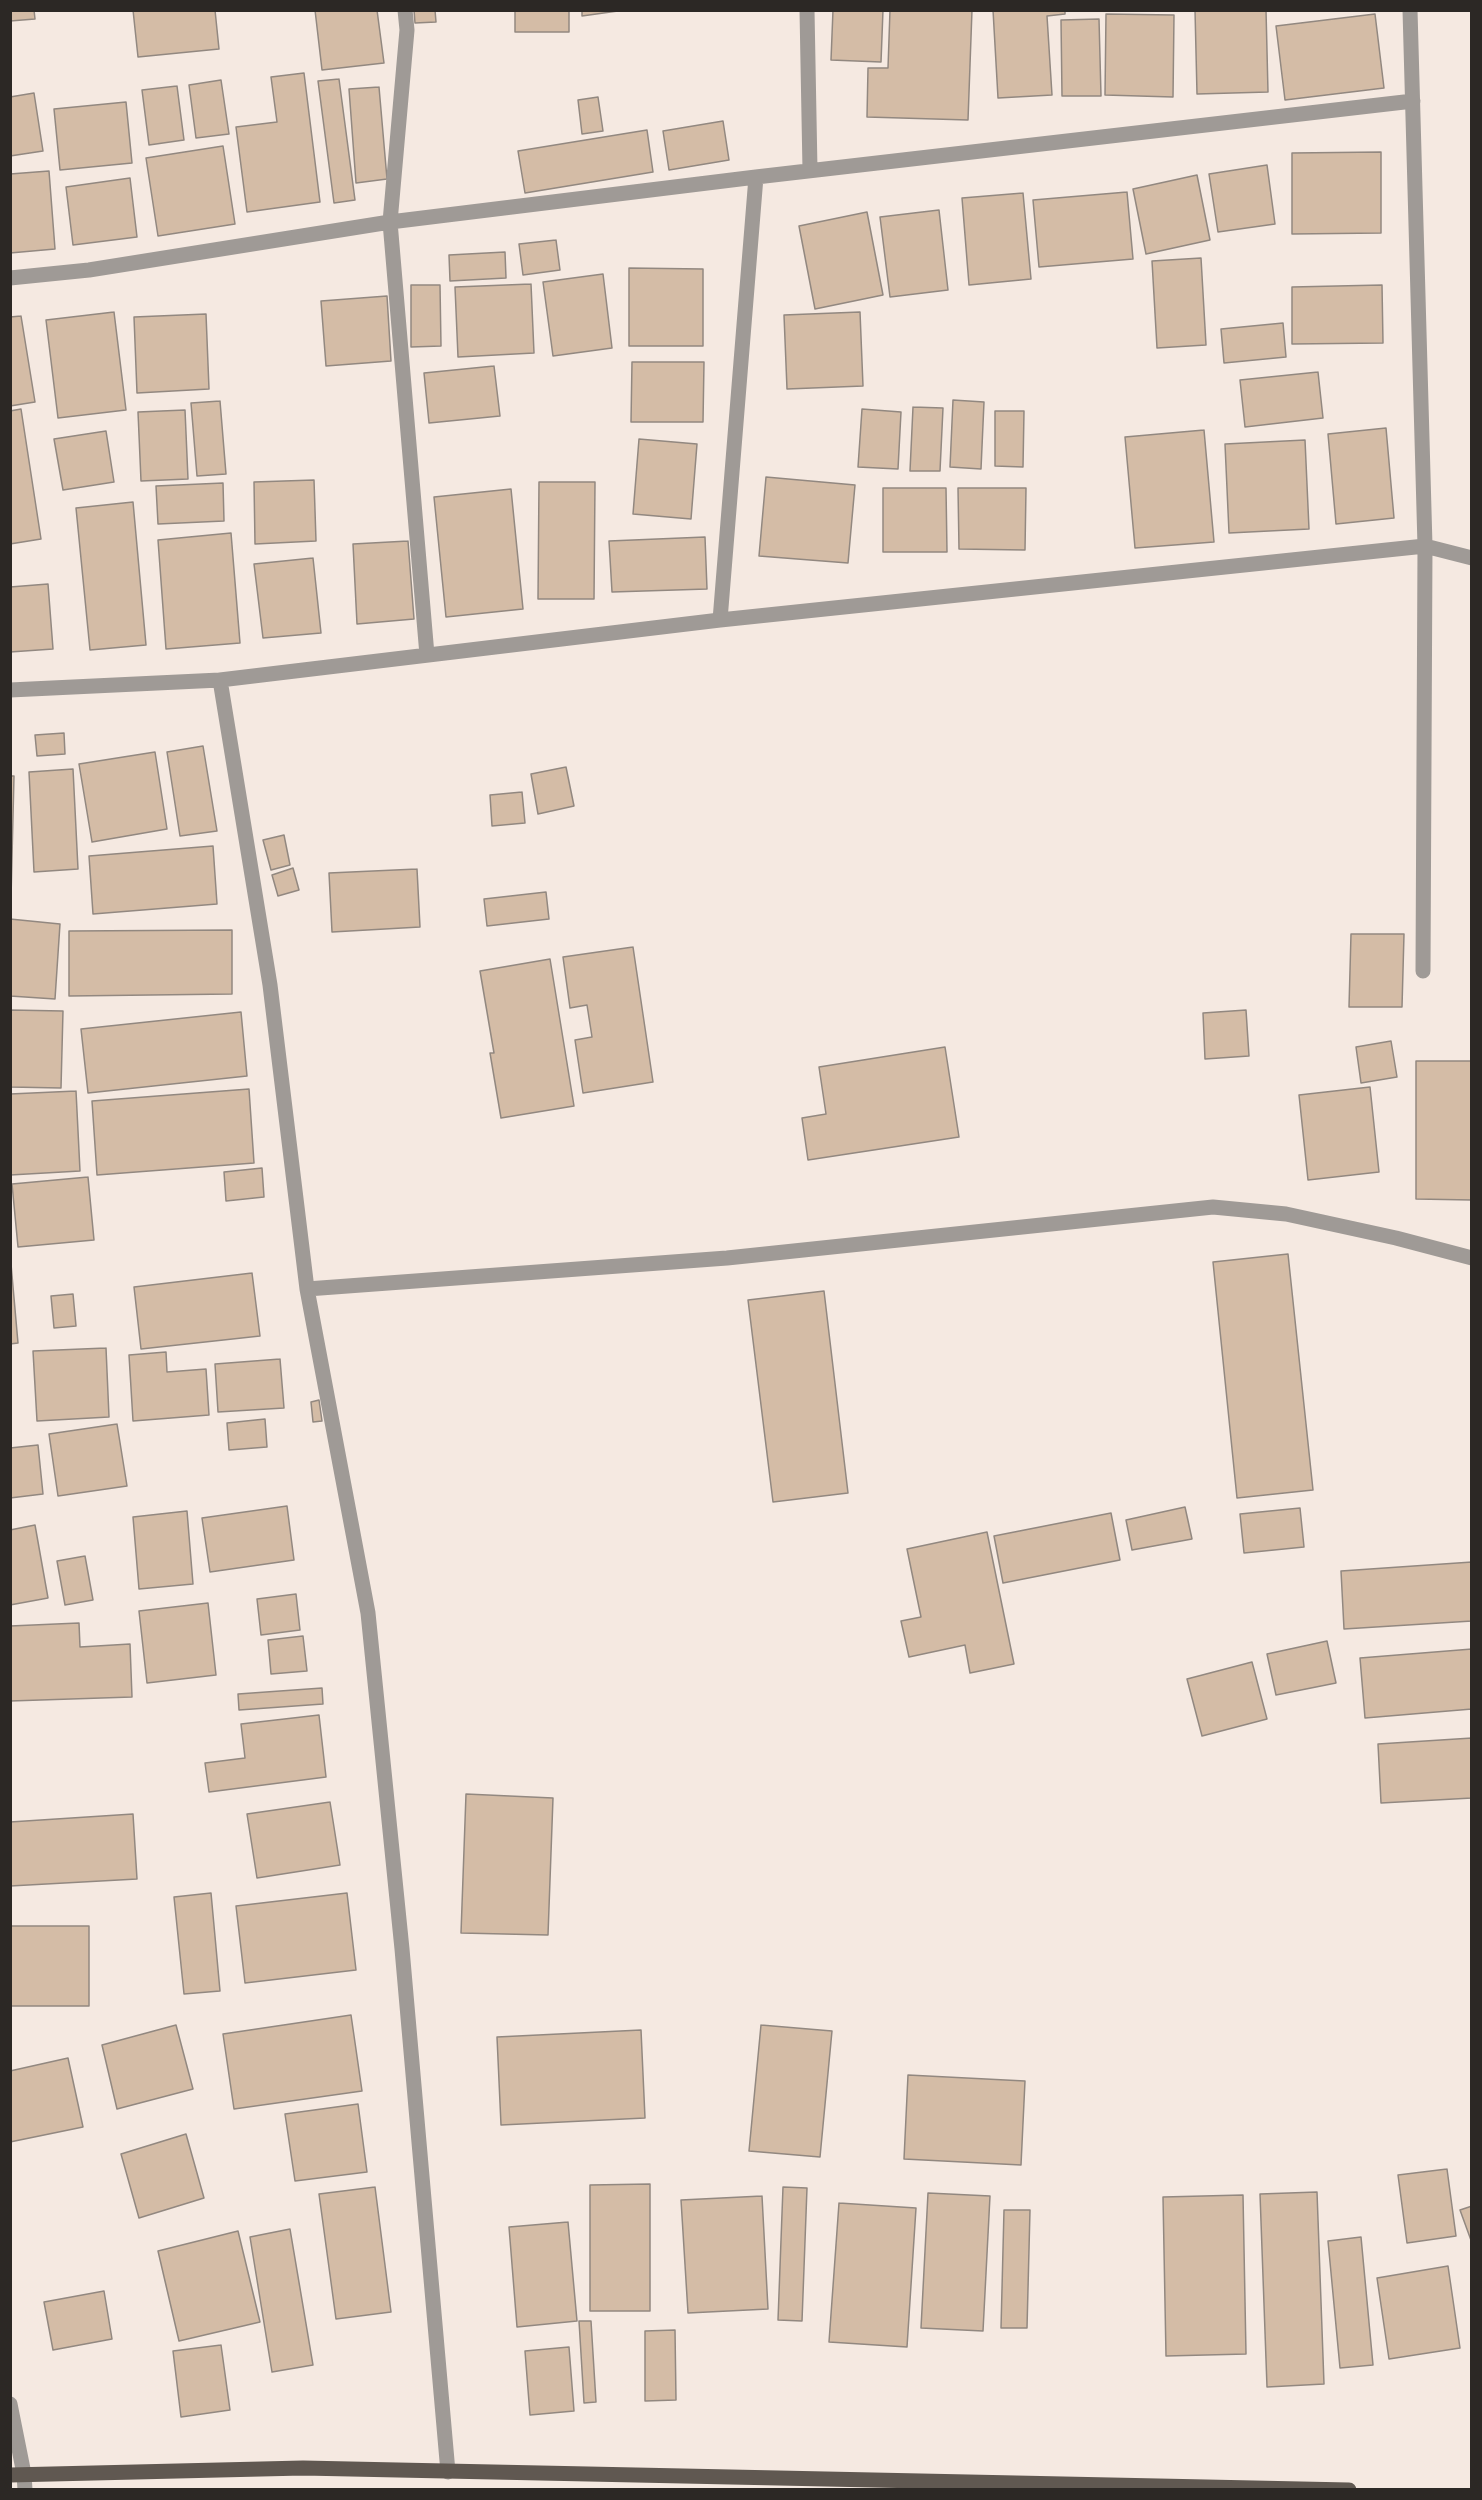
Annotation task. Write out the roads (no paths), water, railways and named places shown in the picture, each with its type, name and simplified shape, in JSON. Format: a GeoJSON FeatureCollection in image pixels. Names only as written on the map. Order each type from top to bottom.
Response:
{"type":"FeatureCollection","features":[{"type":"Feature","properties":{"kind":"main road"},"geometry":{"type":"LineString","coordinates":[[20,2479],[303,2468],[1349,2490]]}},
{"type":"Feature","properties":{"kind":"street"},"geometry":{"type":"LineString","coordinates":[[405,10],[407,30],[390,222],[427,655]]}},
{"type":"Feature","properties":{"kind":"street"},"geometry":{"type":"LineString","coordinates":[[807,10],[810,170]]}},
{"type":"Feature","properties":{"kind":"street"},"geometry":{"type":"LineString","coordinates":[[1410,10],[1425,546],[1423,971]]}},
{"type":"Feature","properties":{"kind":"street"},"geometry":{"type":"LineString","coordinates":[[10,278],[89,270],[390,222],[810,170],[1413,101]]}},
{"type":"Feature","properties":{"kind":"street"},"geometry":{"type":"LineString","coordinates":[[720,620],[756,177]]}},
{"type":"Feature","properties":{"kind":"street"},"geometry":{"type":"LineString","coordinates":[[10,690],[220,680],[720,620],[1425,546],[1472,558]]}},
{"type":"Feature","properties":{"kind":"street"},"geometry":{"type":"LineString","coordinates":[[220,680],[270,986],[307,1288],[368,1613],[402,1949],[448,2472]]}},
{"type":"Feature","properties":{"kind":"street"},"geometry":{"type":"LineString","coordinates":[[307,1288],[727,1258],[1213,1207],[1286,1214],[1396,1238],[1472,1258]]}},
{"type":"Feature","properties":{"kind":"street"},"geometry":{"type":"LineString","coordinates":[[10,2404],[20,2479]]}}]}
